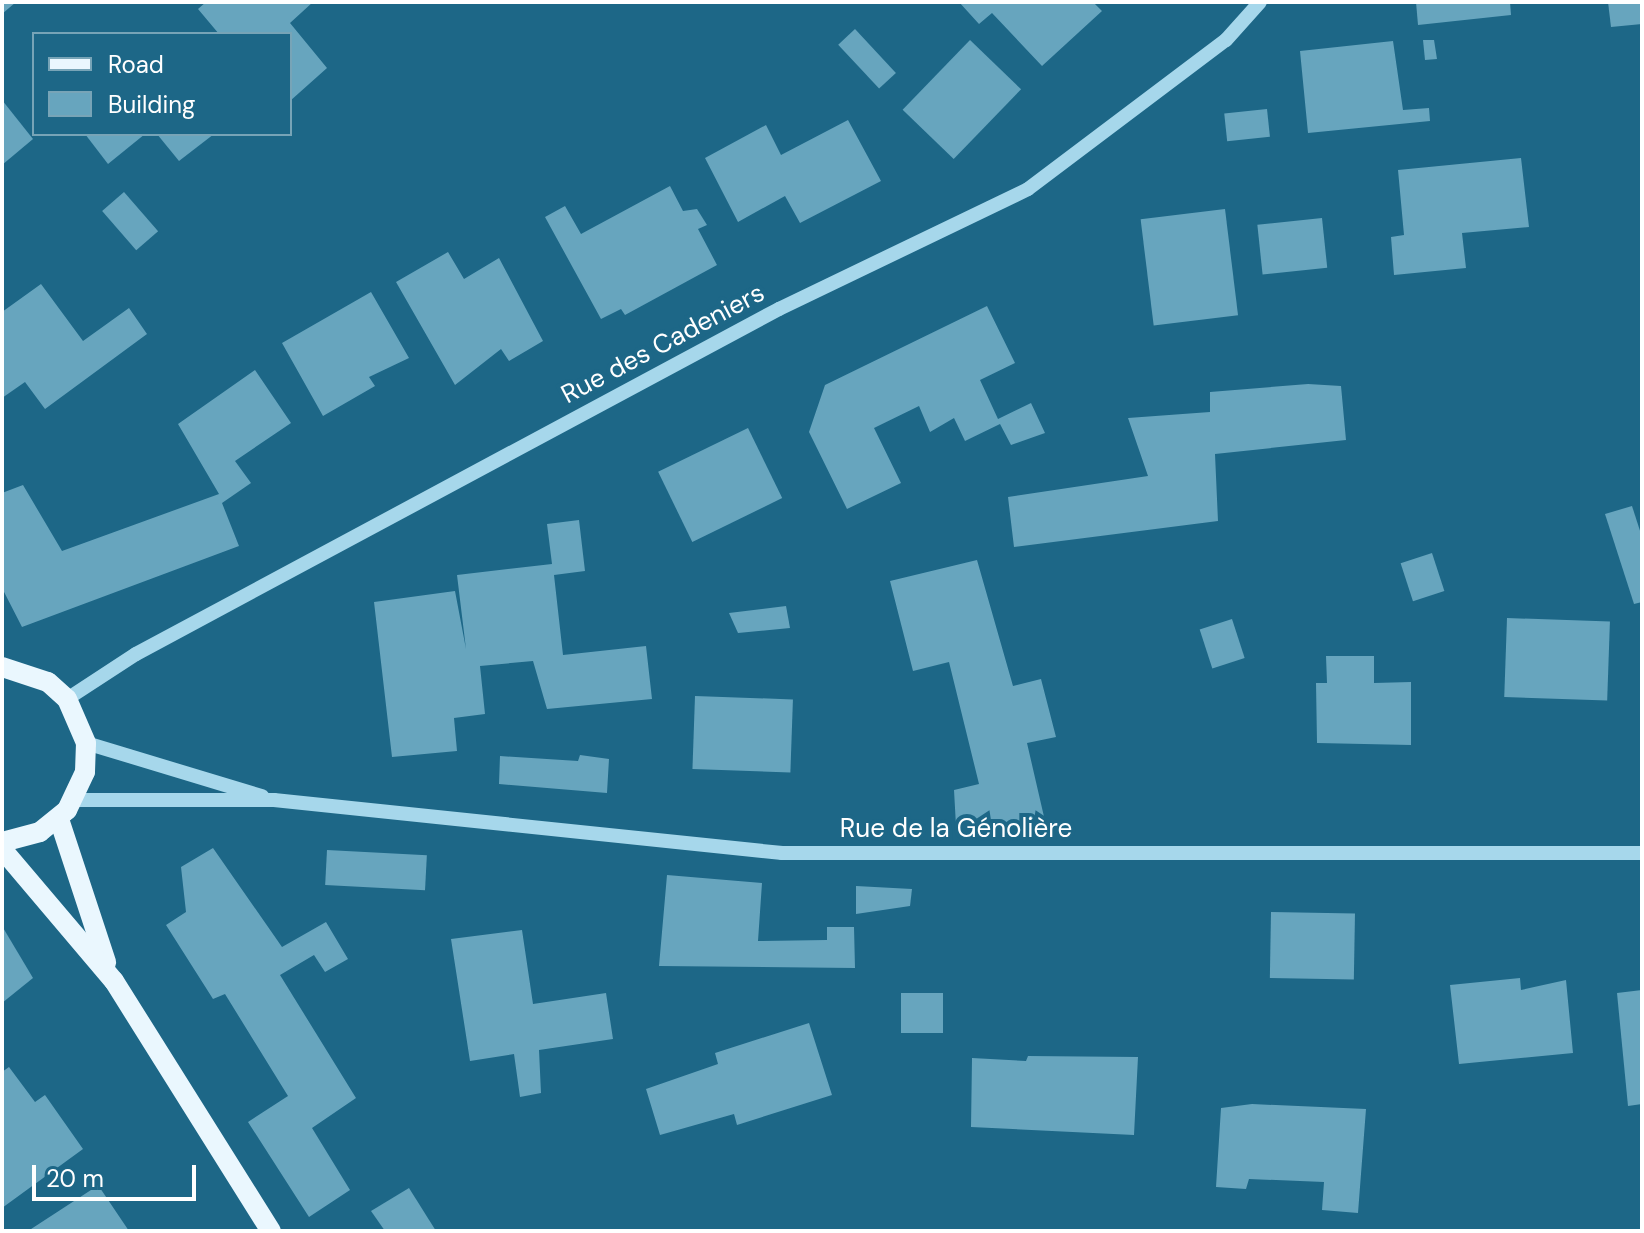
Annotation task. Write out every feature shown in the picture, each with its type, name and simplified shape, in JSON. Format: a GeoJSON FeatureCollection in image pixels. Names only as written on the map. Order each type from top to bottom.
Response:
{"type":"FeatureCollection","features":[{"type":"Feature","properties":{"kind":"main road"},"geometry":{"type":"LineString","coordinates":[[2,667],[48,682],[67,699],[86,743],[74,800],[59,819],[40,832],[2,842]]}},
{"type":"Feature","properties":{"kind":"main road"},"geometry":{"type":"LineString","coordinates":[[59,819],[114,981]]}},
{"type":"Feature","properties":{"kind":"main road"},"geometry":{"type":"LineString","coordinates":[[2,849],[114,981],[271,1231]]}},
{"type":"Feature","properties":{"kind":"street","name":"Rue des Cadeniers"},"geometry":{"type":"LineString","coordinates":[[67,699],[136,654],[779,309],[1028,189],[1226,40],[1260,2]]}},
{"type":"Feature","properties":{"kind":"street","name":"Rue de la Génolière"},"geometry":{"type":"LineString","coordinates":[[86,743],[274,800]]}},
{"type":"Feature","properties":{"kind":"street","name":"Rue de la Génolière"},"geometry":{"type":"LineString","coordinates":[[74,800],[274,800],[782,853],[1642,853]]}},
{"type":"Feature","properties":{"kind":"building"},"geometry":{"type":"Polygon","coordinates":[[[2,2],[16,2],[2,14],[2,2]]]}},
{"type":"Feature","properties":{"kind":"building"},"geometry":{"type":"Polygon","coordinates":[[[206,2],[313,2],[290,23],[327,68],[292,99],[292,32],[217,32],[198,9],[206,2]]]}},
{"type":"Feature","properties":{"kind":"building"},"geometry":{"type":"Polygon","coordinates":[[[959,2],[1093,2],[1102,11],[1042,66],[992,13],[979,24],[959,2]]]}},
{"type":"Feature","properties":{"kind":"building"},"geometry":{"type":"Polygon","coordinates":[[[1416,2],[1510,2],[1511,15],[1418,25],[1416,2]]]}},
{"type":"Feature","properties":{"kind":"building"},"geometry":{"type":"Polygon","coordinates":[[[1608,2],[1642,2],[1642,24],[1611,27],[1608,2]]]}},
{"type":"Feature","properties":{"kind":"building"},"geometry":{"type":"Polygon","coordinates":[[[855,29],[896,73],[879,89],[838,45],[855,29]]]}},
{"type":"Feature","properties":{"kind":"building"},"geometry":{"type":"Polygon","coordinates":[[[970,40],[1021,89],[954,159],[903,110],[970,40]]]}},
{"type":"Feature","properties":{"kind":"building"},"geometry":{"type":"Polygon","coordinates":[[[1423,40],[1434,40],[1437,59],[1425,60],[1423,40]]]}},
{"type":"Feature","properties":{"kind":"building"},"geometry":{"type":"Polygon","coordinates":[[[1393,41],[1403,110],[1429,108],[1430,121],[1308,133],[1300,51],[1393,41]]]}},
{"type":"Feature","properties":{"kind":"building"},"geometry":{"type":"Polygon","coordinates":[[[2,100],[33,139],[2,165],[2,100]]]}},
{"type":"Feature","properties":{"kind":"building"},"geometry":{"type":"Polygon","coordinates":[[[1267,109],[1270,137],[1227,141],[1224,113],[1267,109]]]}},
{"type":"Feature","properties":{"kind":"building"},"geometry":{"type":"Polygon","coordinates":[[[848,120],[881,181],[800,223],[785,196],[738,222],[705,158],[766,125],[781,155],[848,120]]]}},
{"type":"Feature","properties":{"kind":"building"},"geometry":{"type":"Polygon","coordinates":[[[87,136],[143,136],[108,164],[87,136]]]}},
{"type":"Feature","properties":{"kind":"building"},"geometry":{"type":"Polygon","coordinates":[[[159,136],[211,136],[179,161],[159,136]]]}},
{"type":"Feature","properties":{"kind":"building"},"geometry":{"type":"Polygon","coordinates":[[[1521,158],[1529,227],[1462,233],[1466,268],[1394,275],[1391,237],[1404,235],[1398,170],[1521,158]]]}},
{"type":"Feature","properties":{"kind":"building"},"geometry":{"type":"Polygon","coordinates":[[[670,186],[683,211],[697,209],[707,225],[698,229],[717,265],[625,315],[621,309],[601,319],[545,217],[565,206],[581,234],[670,186]]]}},
{"type":"Feature","properties":{"kind":"building"},"geometry":{"type":"Polygon","coordinates":[[[124,192],[158,231],[136,250],[102,211],[124,192]]]}},
{"type":"Feature","properties":{"kind":"building"},"geometry":{"type":"Polygon","coordinates":[[[1225,209],[1238,315],[1154,326],[1141,219],[1225,209]]]}},
{"type":"Feature","properties":{"kind":"building"},"geometry":{"type":"Polygon","coordinates":[[[1322,218],[1327,268],[1263,275],[1257,225],[1322,218]]]}},
{"type":"Feature","properties":{"kind":"building"},"geometry":{"type":"Polygon","coordinates":[[[448,252],[464,279],[499,258],[543,341],[509,361],[501,349],[455,385],[396,282],[448,252]]]}},
{"type":"Feature","properties":{"kind":"building"},"geometry":{"type":"Polygon","coordinates":[[[41,284],[83,341],[129,308],[147,334],[45,409],[25,382],[2,398],[2,312],[41,284]]]}},
{"type":"Feature","properties":{"kind":"building"},"geometry":{"type":"Polygon","coordinates":[[[371,292],[409,358],[369,377],[375,386],[323,416],[282,343],[371,292]]]}},
{"type":"Feature","properties":{"kind":"building"},"geometry":{"type":"Polygon","coordinates":[[[987,306],[1015,363],[980,380],[998,419],[1031,403],[1045,433],[1011,445],[1000,424],[965,441],[954,418],[930,432],[919,406],[874,428],[901,483],[847,509],[809,432],[825,385],[987,306]]]}},
{"type":"Feature","properties":{"kind":"building"},"geometry":{"type":"Polygon","coordinates":[[[255,370],[291,423],[235,461],[251,483],[222,503],[239,546],[22,627],[2,588],[2,493],[23,485],[62,551],[219,494],[178,424],[255,370]]]}},
{"type":"Feature","properties":{"kind":"building"},"geometry":{"type":"Polygon","coordinates":[[[1308,384],[1341,386],[1346,440],[1215,454],[1218,521],[1014,547],[1008,497],[1148,476],[1128,418],[1210,412],[1210,392],[1308,384]]]}},
{"type":"Feature","properties":{"kind":"building"},"geometry":{"type":"Polygon","coordinates":[[[748,428],[782,498],[692,542],[658,472],[748,428]]]}},
{"type":"Feature","properties":{"kind":"building"},"geometry":{"type":"Polygon","coordinates":[[[1632,506],[1642,537],[1642,602],[1634,604],[1605,514],[1632,506]]]}},
{"type":"Feature","properties":{"kind":"building"},"geometry":{"type":"Polygon","coordinates":[[[579,520],[585,571],[554,575],[563,655],[646,646],[652,699],[547,709],[533,661],[480,666],[485,714],[454,718],[457,751],[392,757],[374,602],[455,591],[466,649],[457,575],[552,564],[547,524],[579,520]]]}},
{"type":"Feature","properties":{"kind":"building"},"geometry":{"type":"Polygon","coordinates":[[[1432,553],[1444,591],[1413,601],[1401,563],[1432,553]]]}},
{"type":"Feature","properties":{"kind":"building"},"geometry":{"type":"Polygon","coordinates":[[[977,560],[1013,686],[1041,679],[1056,737],[1027,743],[1045,821],[1026,828],[956,826],[954,790],[979,784],[949,662],[913,671],[890,581],[977,560]]]}},
{"type":"Feature","properties":{"kind":"building"},"geometry":{"type":"Polygon","coordinates":[[[786,606],[790,628],[738,633],[729,613],[786,606]]]}},
{"type":"Feature","properties":{"kind":"building"},"geometry":{"type":"Polygon","coordinates":[[[1507,618],[1610,622],[1607,701],[1504,697],[1507,618]]]}},
{"type":"Feature","properties":{"kind":"building"},"geometry":{"type":"Polygon","coordinates":[[[1232,619],[1245,658],[1212,668],[1200,630],[1232,619]]]}},
{"type":"Feature","properties":{"kind":"building"},"geometry":{"type":"Polygon","coordinates":[[[1326,656],[1374,656],[1374,683],[1411,682],[1411,745],[1317,743],[1316,683],[1327,683],[1326,656]]]}},
{"type":"Feature","properties":{"kind":"building"},"geometry":{"type":"Polygon","coordinates":[[[695,696],[793,699],[790,772],[692,769],[695,696]]]}},
{"type":"Feature","properties":{"kind":"building"},"geometry":{"type":"Polygon","coordinates":[[[580,755],[609,759],[607,793],[499,784],[500,756],[578,761],[580,755]]]}},
{"type":"Feature","properties":{"kind":"building"},"geometry":{"type":"Polygon","coordinates":[[[213,848],[282,947],[326,922],[348,959],[325,972],[314,955],[280,975],[356,1098],[312,1128],[350,1190],[309,1217],[248,1122],[288,1096],[225,994],[213,999],[166,925],[186,912],[181,867],[213,848]]]}},
{"type":"Feature","properties":{"kind":"building"},"geometry":{"type":"Polygon","coordinates":[[[327,850],[427,855],[425,890],[325,885],[327,850]]]}},
{"type":"Feature","properties":{"kind":"building"},"geometry":{"type":"Polygon","coordinates":[[[667,875],[762,883],[758,941],[827,940],[827,927],[854,927],[855,968],[659,966],[667,875]]]}},
{"type":"Feature","properties":{"kind":"building"},"geometry":{"type":"Polygon","coordinates":[[[856,886],[912,889],[910,906],[856,914],[856,886]]]}},
{"type":"Feature","properties":{"kind":"building"},"geometry":{"type":"Polygon","coordinates":[[[1271,912],[1355,913],[1354,979],[1270,978],[1271,912]]]}},
{"type":"Feature","properties":{"kind":"building"},"geometry":{"type":"Polygon","coordinates":[[[2,926],[33,978],[2,1003],[2,926]]]}},
{"type":"Feature","properties":{"kind":"building"},"geometry":{"type":"Polygon","coordinates":[[[522,930],[533,1004],[606,993],[613,1039],[539,1050],[541,1093],[520,1097],[514,1054],[470,1061],[451,939],[522,930]]]}},
{"type":"Feature","properties":{"kind":"building"},"geometry":{"type":"Polygon","coordinates":[[[1520,978],[1521,990],[1566,980],[1573,1053],[1459,1064],[1450,985],[1520,978]]]}},
{"type":"Feature","properties":{"kind":"building"},"geometry":{"type":"Polygon","coordinates":[[[1642,990],[1642,1104],[1628,1106],[1617,993],[1642,990]]]}},
{"type":"Feature","properties":{"kind":"building"},"geometry":{"type":"Polygon","coordinates":[[[901,993],[943,993],[943,1033],[901,1033],[901,993]]]}},
{"type":"Feature","properties":{"kind":"building"},"geometry":{"type":"Polygon","coordinates":[[[809,1023],[832,1095],[737,1125],[734,1114],[660,1135],[646,1089],[718,1064],[715,1053],[809,1023]]]}},
{"type":"Feature","properties":{"kind":"building"},"geometry":{"type":"Polygon","coordinates":[[[1028,1056],[1138,1057],[1134,1135],[971,1127],[972,1058],[1026,1061],[1028,1056]]]}},
{"type":"Feature","properties":{"kind":"building"},"geometry":{"type":"Polygon","coordinates":[[[9,1067],[35,1102],[45,1095],[83,1149],[2,1208],[2,1072],[9,1067]]]}},
{"type":"Feature","properties":{"kind":"building"},"geometry":{"type":"Polygon","coordinates":[[[1252,1104],[1366,1109],[1358,1213],[1322,1210],[1324,1182],[1249,1179],[1246,1189],[1216,1187],[1221,1108],[1252,1104]]]}},
{"type":"Feature","properties":{"kind":"building"},"geometry":{"type":"Polygon","coordinates":[[[98,1185],[129,1231],[28,1231],[91,1190],[98,1185]]]}},
{"type":"Feature","properties":{"kind":"building"},"geometry":{"type":"Polygon","coordinates":[[[409,1188],[436,1231],[385,1231],[371,1211],[409,1188]]]}}]}
